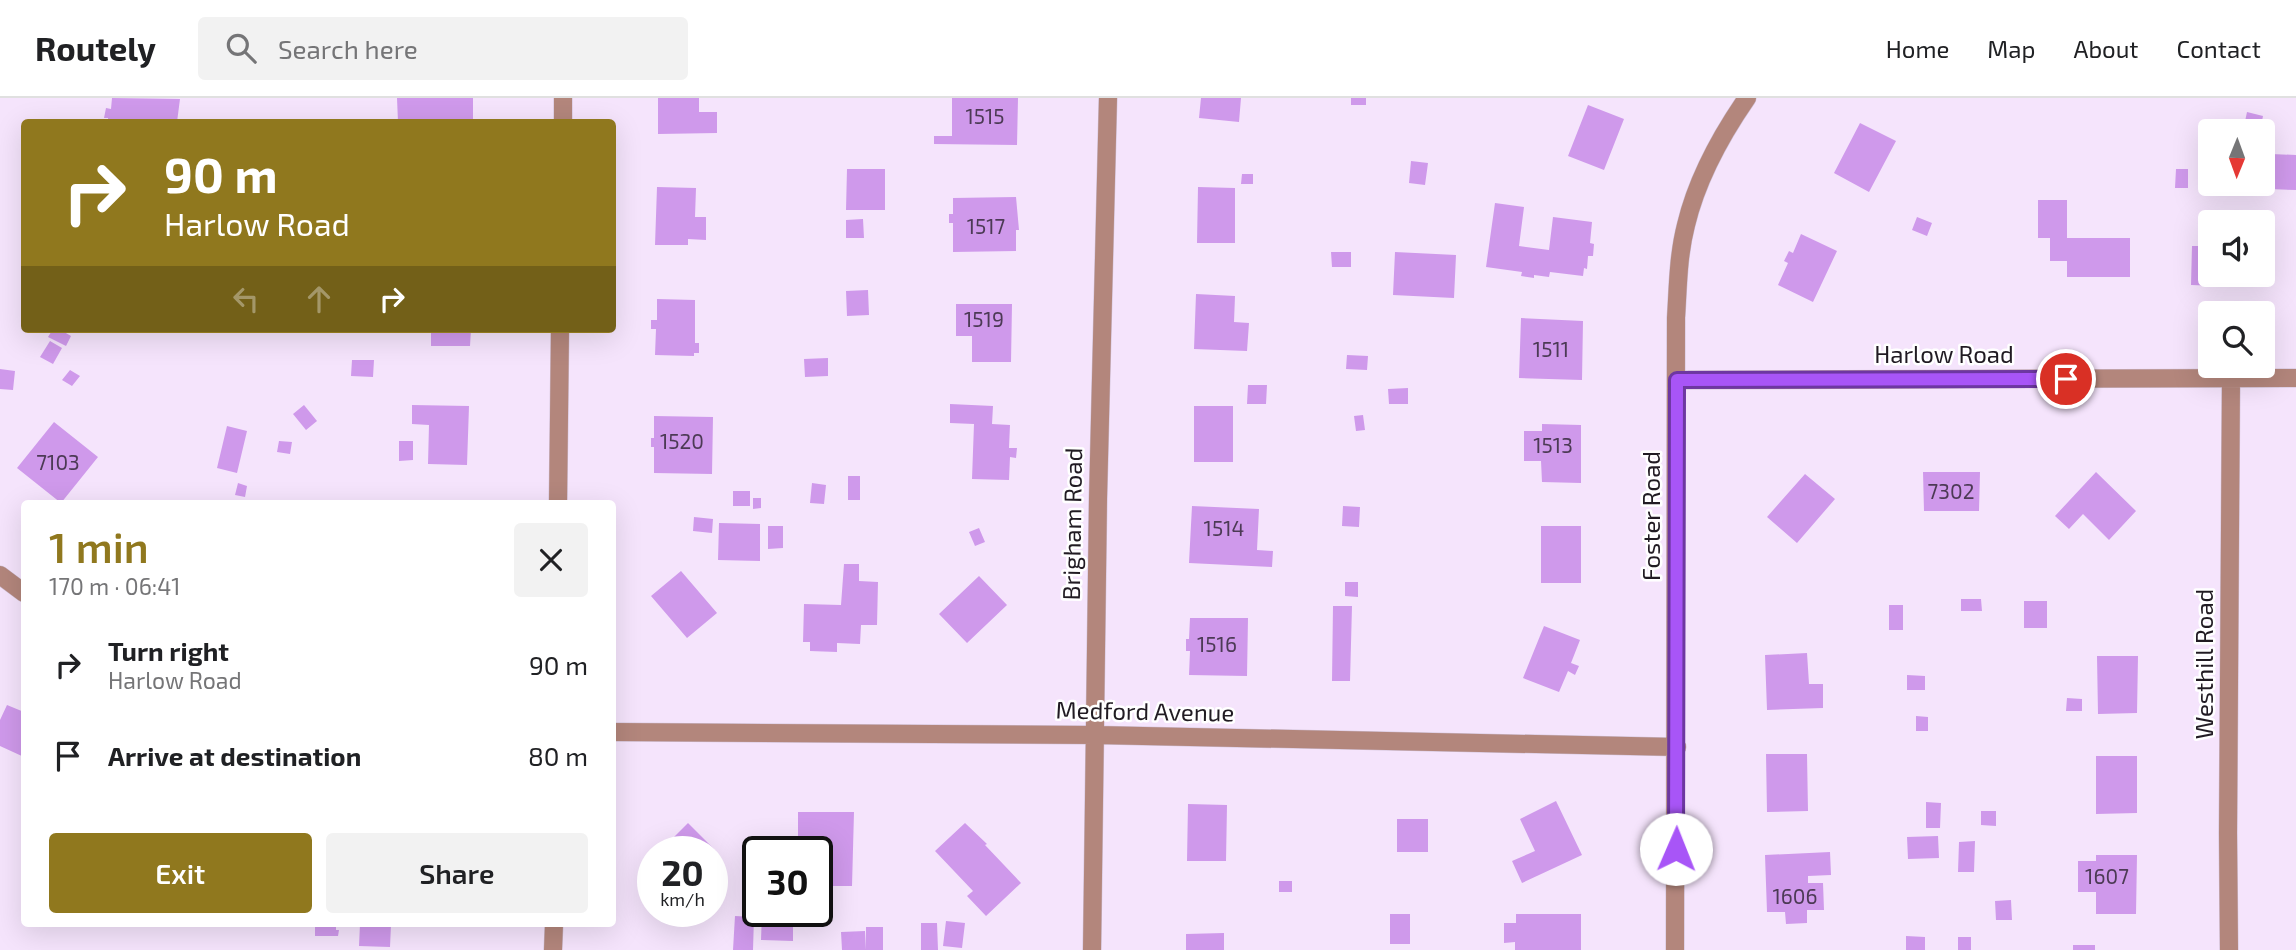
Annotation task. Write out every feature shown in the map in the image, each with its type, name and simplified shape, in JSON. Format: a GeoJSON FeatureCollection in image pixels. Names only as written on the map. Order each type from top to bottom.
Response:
{"type":"FeatureCollection","features":[{"type":"Feature","properties":{"kind":"street"},"geometry":{"type":"LineString","coordinates":[[563,98],[563,119]]}},
{"type":"Feature","properties":{"kind":"street","name":"Brigham Road"},"geometry":{"type":"LineString","coordinates":[[1092,950],[1098,472],[1108,98]]}},
{"type":"Feature","properties":{"kind":"street","name":"Foster Road"},"geometry":{"type":"LineString","coordinates":[[1675,950],[1679,270],[1686,226],[1698,188],[1712,155],[1747,98]]}},
{"type":"Feature","properties":{"kind":"street"},"geometry":{"type":"LineString","coordinates":[[558,500],[560,333]]}},
{"type":"Feature","properties":{"kind":"street","name":"Harlow Road"},"geometry":{"type":"LineString","coordinates":[[1677,380],[2231,378]]}},
{"type":"Feature","properties":{"kind":"street","name":"Westhill Road"},"geometry":{"type":"LineString","coordinates":[[2229,950],[2231,378]]}},
{"type":"Feature","properties":{"kind":"street","name":"Harlow Road"},"geometry":{"type":"LineString","coordinates":[[2275,378],[2296,378]]}},
{"type":"Feature","properties":{"kind":"street"},"geometry":{"type":"LineString","coordinates":[[0,575],[21,591]]}},
{"type":"Feature","properties":{"kind":"street","name":"Medford Avenue"},"geometry":{"type":"LineString","coordinates":[[616,732],[1096,736],[1677,747]]}},
{"type":"Feature","properties":{"kind":"street"},"geometry":{"type":"LineString","coordinates":[[553,950],[554,927]]}},
{"type":"Feature","properties":{"kind":"building"},"geometry":{"type":"Polygon","coordinates":[[[112,98],[180,99],[177,119],[104,118],[106,108],[111,109],[112,98]]]}},
{"type":"Feature","properties":{"kind":"building"},"geometry":{"type":"Polygon","coordinates":[[[397,98],[473,98],[473,119],[398,119],[397,98]]]}},
{"type":"Feature","properties":{"kind":"building"},"geometry":{"type":"Polygon","coordinates":[[[658,98],[699,98],[699,112],[717,112],[717,133],[658,134],[658,98]]]}},
{"type":"Feature","properties":{"kind":"building"},"geometry":{"type":"Polygon","coordinates":[[[952,98],[1018,98],[1017,145],[934,144],[934,136],[952,136],[952,98]]]}},
{"type":"Feature","properties":{"kind":"building"},"geometry":{"type":"Polygon","coordinates":[[[1201,98],[1241,98],[1239,122],[1199,118],[1201,98]]]}},
{"type":"Feature","properties":{"kind":"building"},"geometry":{"type":"Polygon","coordinates":[[[1351,98],[1366,98],[1366,105],[1351,105],[1351,98]]]}},
{"type":"Feature","properties":{"kind":"building"},"geometry":{"type":"Polygon","coordinates":[[[1588,105],[1624,119],[1604,170],[1568,156],[1588,105]]]}},
{"type":"Feature","properties":{"kind":"building"},"geometry":{"type":"Polygon","coordinates":[[[2247,112],[2263,116],[2262,119],[2246,119],[2247,112]]]}},
{"type":"Feature","properties":{"kind":"building"},"geometry":{"type":"Polygon","coordinates":[[[1860,123],[1896,141],[1869,192],[1834,173],[1860,123]]]}},
{"type":"Feature","properties":{"kind":"building"},"geometry":{"type":"Polygon","coordinates":[[[2275,154],[2296,155],[2296,190],[2275,189],[2275,154]]]}},
{"type":"Feature","properties":{"kind":"building"},"geometry":{"type":"Polygon","coordinates":[[[1411,161],[1428,163],[1425,185],[1409,183],[1411,161]]]}},
{"type":"Feature","properties":{"kind":"building"},"geometry":{"type":"Polygon","coordinates":[[[847,169],[885,169],[885,210],[846,210],[847,169]]]}},
{"type":"Feature","properties":{"kind":"building"},"geometry":{"type":"Polygon","coordinates":[[[2176,169],[2188,169],[2188,188],[2175,188],[2176,169]]]}},
{"type":"Feature","properties":{"kind":"building"},"geometry":{"type":"Polygon","coordinates":[[[1242,174],[1253,174],[1253,184],[1241,184],[1242,174]]]}},
{"type":"Feature","properties":{"kind":"building"},"geometry":{"type":"Polygon","coordinates":[[[657,187],[696,188],[695,217],[706,217],[706,240],[688,239],[688,245],[655,245],[657,187]]]}},
{"type":"Feature","properties":{"kind":"building"},"geometry":{"type":"Polygon","coordinates":[[[1198,187],[1235,188],[1235,243],[1197,243],[1198,187]]]}},
{"type":"Feature","properties":{"kind":"building"},"geometry":{"type":"Polygon","coordinates":[[[1016,197],[1019,230],[1016,230],[1016,251],[953,252],[953,223],[949,223],[949,214],[953,214],[953,198],[1016,197]]]}},
{"type":"Feature","properties":{"kind":"building"},"geometry":{"type":"Polygon","coordinates":[[[2038,200],[2067,200],[2067,238],[2130,238],[2130,277],[2067,277],[2067,261],[2050,261],[2050,238],[2038,238],[2038,200]]]}},
{"type":"Feature","properties":{"kind":"building"},"geometry":{"type":"Polygon","coordinates":[[[1495,203],[1524,207],[1519,246],[1549,250],[1553,217],[1592,222],[1590,243],[1594,244],[1593,256],[1588,256],[1587,269],[1584,268],[1583,276],[1550,272],[1549,277],[1534,275],[1534,278],[1521,276],[1522,272],[1486,267],[1495,203]]]}},
{"type":"Feature","properties":{"kind":"building"},"geometry":{"type":"Polygon","coordinates":[[[1917,217],[1932,223],[1927,236],[1912,230],[1917,217]]]}},
{"type":"Feature","properties":{"kind":"building"},"geometry":{"type":"Polygon","coordinates":[[[863,219],[864,238],[846,238],[846,220],[863,219]]]}},
{"type":"Feature","properties":{"kind":"building"},"geometry":{"type":"Polygon","coordinates":[[[1801,234],[1837,251],[1813,302],[1778,285],[1788,263],[1784,261],[1789,251],[1793,253],[1801,234]]]}},
{"type":"Feature","properties":{"kind":"building"},"geometry":{"type":"Polygon","coordinates":[[[2192,246],[2198,246],[2198,285],[2191,285],[2192,246]]]}},
{"type":"Feature","properties":{"kind":"building"},"geometry":{"type":"Polygon","coordinates":[[[1331,252],[1351,252],[1351,267],[1332,267],[1331,252]]]}},
{"type":"Feature","properties":{"kind":"building"},"geometry":{"type":"Polygon","coordinates":[[[1395,252],[1456,255],[1454,298],[1393,295],[1395,252]]]}},
{"type":"Feature","properties":{"kind":"building"},"geometry":{"type":"Polygon","coordinates":[[[868,290],[869,315],[847,316],[846,291],[868,290]]]}},
{"type":"Feature","properties":{"kind":"building"},"geometry":{"type":"Polygon","coordinates":[[[1196,294],[1235,296],[1234,322],[1249,323],[1247,351],[1194,349],[1196,294]]]}},
{"type":"Feature","properties":{"kind":"building"},"geometry":{"type":"Polygon","coordinates":[[[657,299],[695,300],[695,343],[699,343],[699,353],[694,353],[694,356],[655,355],[656,329],[651,329],[651,320],[657,320],[657,299]]]}},
{"type":"Feature","properties":{"kind":"building"},"geometry":{"type":"Polygon","coordinates":[[[956,304],[1012,304],[1011,362],[972,362],[972,336],[956,336],[956,304]]]}},
{"type":"Feature","properties":{"kind":"building"},"geometry":{"type":"Polygon","coordinates":[[[1521,318],[1583,321],[1582,380],[1519,378],[1521,318]]]}},
{"type":"Feature","properties":{"kind":"building"},"geometry":{"type":"Polygon","coordinates":[[[50,333],[66,333],[71,336],[66,346],[48,337],[50,333]]]}},
{"type":"Feature","properties":{"kind":"building"},"geometry":{"type":"Polygon","coordinates":[[[431,333],[471,333],[470,346],[431,346],[431,333]]]}},
{"type":"Feature","properties":{"kind":"building"},"geometry":{"type":"Polygon","coordinates":[[[50,341],[62,348],[53,364],[40,357],[50,341]]]}},
{"type":"Feature","properties":{"kind":"building"},"geometry":{"type":"Polygon","coordinates":[[[1347,355],[1368,356],[1367,370],[1346,369],[1347,355]]]}},
{"type":"Feature","properties":{"kind":"building"},"geometry":{"type":"Polygon","coordinates":[[[828,358],[828,376],[805,377],[804,359],[828,358]]]}},
{"type":"Feature","properties":{"kind":"building"},"geometry":{"type":"Polygon","coordinates":[[[352,360],[374,360],[373,377],[351,376],[352,360]]]}},
{"type":"Feature","properties":{"kind":"building"},"geometry":{"type":"Polygon","coordinates":[[[0,369],[15,371],[13,390],[0,389],[0,369]]]}},
{"type":"Feature","properties":{"kind":"building"},"geometry":{"type":"Polygon","coordinates":[[[70,370],[80,376],[72,386],[62,380],[70,370]]]}},
{"type":"Feature","properties":{"kind":"building"},"geometry":{"type":"Polygon","coordinates":[[[1248,385],[1267,385],[1266,404],[1247,404],[1248,385]]]}},
{"type":"Feature","properties":{"kind":"building"},"geometry":{"type":"Polygon","coordinates":[[[1408,388],[1408,404],[1389,404],[1388,389],[1408,388]]]}},
{"type":"Feature","properties":{"kind":"building"},"geometry":{"type":"Polygon","coordinates":[[[950,404],[993,406],[992,424],[1010,425],[1009,448],[1017,448],[1016,458],[1010,457],[1009,480],[972,479],[974,424],[950,423],[950,404]]]}},
{"type":"Feature","properties":{"kind":"building"},"geometry":{"type":"Polygon","coordinates":[[[304,405],[317,421],[306,430],[293,414],[304,405]]]}},
{"type":"Feature","properties":{"kind":"building"},"geometry":{"type":"Polygon","coordinates":[[[412,405],[469,406],[467,465],[428,464],[429,425],[412,424],[412,405]]]}},
{"type":"Feature","properties":{"kind":"building"},"geometry":{"type":"Polygon","coordinates":[[[1194,406],[1233,406],[1233,462],[1194,462],[1194,406]]]}},
{"type":"Feature","properties":{"kind":"building"},"geometry":{"type":"Polygon","coordinates":[[[1363,415],[1365,430],[1356,431],[1354,416],[1363,415]]]}},
{"type":"Feature","properties":{"kind":"building"},"geometry":{"type":"Polygon","coordinates":[[[654,416],[713,417],[712,474],[654,473],[654,447],[651,447],[651,438],[654,438],[654,416]]]}},
{"type":"Feature","properties":{"kind":"building"},"geometry":{"type":"Polygon","coordinates":[[[54,422],[98,457],[63,500],[57,500],[17,468],[54,422]]]}},
{"type":"Feature","properties":{"kind":"building"},"geometry":{"type":"Polygon","coordinates":[[[1542,424],[1581,425],[1581,483],[1542,482],[1541,461],[1524,461],[1524,431],[1542,431],[1542,424]]]}},
{"type":"Feature","properties":{"kind":"building"},"geometry":{"type":"Polygon","coordinates":[[[227,426],[247,431],[237,473],[217,468],[227,426]]]}},
{"type":"Feature","properties":{"kind":"building"},"geometry":{"type":"Polygon","coordinates":[[[279,441],[292,442],[290,454],[277,452],[279,441]]]}},
{"type":"Feature","properties":{"kind":"building"},"geometry":{"type":"Polygon","coordinates":[[[399,441],[413,441],[413,460],[399,461],[399,441]]]}},
{"type":"Feature","properties":{"kind":"building"},"geometry":{"type":"Polygon","coordinates":[[[1923,472],[1980,472],[1979,511],[1924,511],[1923,472]]]}},
{"type":"Feature","properties":{"kind":"building"},"geometry":{"type":"Polygon","coordinates":[[[2096,472],[2136,511],[2109,540],[2083,514],[2069,529],[2055,516],[2096,472]]]}},
{"type":"Feature","properties":{"kind":"building"},"geometry":{"type":"Polygon","coordinates":[[[1805,474],[1835,499],[1797,543],[1767,517],[1805,474]]]}},
{"type":"Feature","properties":{"kind":"building"},"geometry":{"type":"Polygon","coordinates":[[[848,476],[860,476],[860,500],[848,500],[848,476]]]}},
{"type":"Feature","properties":{"kind":"building"},"geometry":{"type":"Polygon","coordinates":[[[238,483],[247,486],[245,497],[235,495],[238,483]]]}},
{"type":"Feature","properties":{"kind":"building"},"geometry":{"type":"Polygon","coordinates":[[[812,483],[826,485],[824,504],[810,503],[812,483]]]}},
{"type":"Feature","properties":{"kind":"building"},"geometry":{"type":"Polygon","coordinates":[[[733,491],[750,491],[750,506],[733,506],[733,491]]]}},
{"type":"Feature","properties":{"kind":"building"},"geometry":{"type":"Polygon","coordinates":[[[753,498],[761,498],[761,508],[753,509],[753,498]]]}},
{"type":"Feature","properties":{"kind":"building"},"geometry":{"type":"Polygon","coordinates":[[[1192,506],[1259,509],[1257,550],[1273,551],[1272,567],[1189,563],[1192,506]]]}},
{"type":"Feature","properties":{"kind":"building"},"geometry":{"type":"Polygon","coordinates":[[[1343,506],[1360,507],[1359,527],[1342,526],[1343,506]]]}},
{"type":"Feature","properties":{"kind":"building"},"geometry":{"type":"Polygon","coordinates":[[[694,517],[713,519],[712,533],[693,531],[694,517]]]}},
{"type":"Feature","properties":{"kind":"building"},"geometry":{"type":"Polygon","coordinates":[[[719,523],[760,524],[760,561],[718,560],[719,523]]]}},
{"type":"Feature","properties":{"kind":"building"},"geometry":{"type":"Polygon","coordinates":[[[768,526],[783,526],[783,548],[768,549],[768,526]]]}},
{"type":"Feature","properties":{"kind":"building"},"geometry":{"type":"Polygon","coordinates":[[[1541,526],[1581,526],[1581,583],[1541,583],[1541,526]]]}},
{"type":"Feature","properties":{"kind":"building"},"geometry":{"type":"Polygon","coordinates":[[[979,528],[985,542],[975,546],[969,532],[979,528]]]}},
{"type":"Feature","properties":{"kind":"building"},"geometry":{"type":"Polygon","coordinates":[[[844,564],[859,564],[859,581],[878,582],[877,625],[861,625],[860,644],[837,643],[837,652],[810,651],[810,642],[803,642],[804,604],[841,605],[844,564]]]}},
{"type":"Feature","properties":{"kind":"building"},"geometry":{"type":"Polygon","coordinates":[[[681,571],[717,613],[687,638],[651,596],[681,571]]]}},
{"type":"Feature","properties":{"kind":"building"},"geometry":{"type":"Polygon","coordinates":[[[979,576],[1007,605],[967,643],[939,614],[979,576]]]}},
{"type":"Feature","properties":{"kind":"building"},"geometry":{"type":"Polygon","coordinates":[[[1345,582],[1358,582],[1358,597],[1345,596],[1345,582]]]}},
{"type":"Feature","properties":{"kind":"building"},"geometry":{"type":"Polygon","coordinates":[[[1961,599],[1981,599],[1982,611],[1961,611],[1961,599]]]}},
{"type":"Feature","properties":{"kind":"building"},"geometry":{"type":"Polygon","coordinates":[[[2024,601],[2047,601],[2047,628],[2024,628],[2024,601]]]}},
{"type":"Feature","properties":{"kind":"building"},"geometry":{"type":"Polygon","coordinates":[[[1889,605],[1903,605],[1903,630],[1889,630],[1889,605]]]}},
{"type":"Feature","properties":{"kind":"building"},"geometry":{"type":"Polygon","coordinates":[[[1333,606],[1352,606],[1350,681],[1332,681],[1333,606]]]}},
{"type":"Feature","properties":{"kind":"building"},"geometry":{"type":"Polygon","coordinates":[[[1190,618],[1248,618],[1247,676],[1189,675],[1190,651],[1186,651],[1186,639],[1189,639],[1190,618]]]}},
{"type":"Feature","properties":{"kind":"building"},"geometry":{"type":"Polygon","coordinates":[[[1544,626],[1580,640],[1571,663],[1579,666],[1575,675],[1568,671],[1559,692],[1523,678],[1544,626]]]}},
{"type":"Feature","properties":{"kind":"building"},"geometry":{"type":"Polygon","coordinates":[[[1807,653],[1809,684],[1823,684],[1823,708],[1767,710],[1765,655],[1807,653]]]}},
{"type":"Feature","properties":{"kind":"building"},"geometry":{"type":"Polygon","coordinates":[[[2097,656],[2138,656],[2137,713],[2098,714],[2097,656]]]}},
{"type":"Feature","properties":{"kind":"building"},"geometry":{"type":"Polygon","coordinates":[[[1907,675],[1925,676],[1925,690],[1907,690],[1907,675]]]}},
{"type":"Feature","properties":{"kind":"building"},"geometry":{"type":"Polygon","coordinates":[[[2067,698],[2082,699],[2082,711],[2066,711],[2067,698]]]}},
{"type":"Feature","properties":{"kind":"building"},"geometry":{"type":"Polygon","coordinates":[[[7,705],[21,711],[21,756],[0,746],[0,720],[7,705]]]}},
{"type":"Feature","properties":{"kind":"building"},"geometry":{"type":"Polygon","coordinates":[[[1916,716],[1928,717],[1928,731],[1916,731],[1916,716]]]}},
{"type":"Feature","properties":{"kind":"building"},"geometry":{"type":"Polygon","coordinates":[[[1766,754],[1807,754],[1808,811],[1767,812],[1766,754]]]}},
{"type":"Feature","properties":{"kind":"building"},"geometry":{"type":"Polygon","coordinates":[[[2096,756],[2137,756],[2137,813],[2096,814],[2096,756]]]}},
{"type":"Feature","properties":{"kind":"building"},"geometry":{"type":"Polygon","coordinates":[[[1556,801],[1582,855],[1522,883],[1512,861],[1535,851],[1520,819],[1556,801]]]}},
{"type":"Feature","properties":{"kind":"building"},"geometry":{"type":"Polygon","coordinates":[[[1926,802],[1941,803],[1940,828],[1926,828],[1926,802]]]}},
{"type":"Feature","properties":{"kind":"building"},"geometry":{"type":"Polygon","coordinates":[[[1188,804],[1227,805],[1226,861],[1187,861],[1188,804]]]}},
{"type":"Feature","properties":{"kind":"building"},"geometry":{"type":"Polygon","coordinates":[[[1981,811],[1996,811],[1996,826],[1981,825],[1981,811]]]}},
{"type":"Feature","properties":{"kind":"building"},"geometry":{"type":"Polygon","coordinates":[[[798,812],[854,812],[852,886],[833,886],[833,836],[798,836],[798,812]]]}},
{"type":"Feature","properties":{"kind":"building"},"geometry":{"type":"Polygon","coordinates":[[[1397,819],[1428,819],[1428,852],[1397,852],[1397,819]]]}},
{"type":"Feature","properties":{"kind":"building"},"geometry":{"type":"Polygon","coordinates":[[[688,823],[701,836],[675,836],[688,823]]]}},
{"type":"Feature","properties":{"kind":"building"},"geometry":{"type":"Polygon","coordinates":[[[965,823],[1021,883],[986,916],[967,896],[973,891],[935,851],[965,823]]]}},
{"type":"Feature","properties":{"kind":"building"},"geometry":{"type":"Polygon","coordinates":[[[1938,836],[1939,858],[1908,859],[1907,837],[1938,836]]]}},
{"type":"Feature","properties":{"kind":"building"},"geometry":{"type":"Polygon","coordinates":[[[1975,841],[1974,872],[1958,872],[1959,842],[1975,841]]]}},
{"type":"Feature","properties":{"kind":"building"},"geometry":{"type":"Polygon","coordinates":[[[1830,852],[1831,875],[1808,876],[1808,883],[1823,883],[1824,910],[1807,910],[1807,923],[1786,924],[1785,912],[1767,912],[1765,855],[1830,852]]]}},
{"type":"Feature","properties":{"kind":"building"},"geometry":{"type":"Polygon","coordinates":[[[2096,855],[2137,855],[2136,914],[2096,914],[2096,892],[2078,892],[2078,861],[2096,861],[2096,855]]]}},
{"type":"Feature","properties":{"kind":"building"},"geometry":{"type":"Polygon","coordinates":[[[1279,881],[1292,881],[1292,892],[1279,892],[1279,881]]]}},
{"type":"Feature","properties":{"kind":"building"},"geometry":{"type":"Polygon","coordinates":[[[2011,900],[2012,920],[1996,920],[1995,901],[2011,900]]]}},
{"type":"Feature","properties":{"kind":"building"},"geometry":{"type":"Polygon","coordinates":[[[1390,914],[1410,914],[1410,944],[1390,944],[1390,914]]]}},
{"type":"Feature","properties":{"kind":"building"},"geometry":{"type":"Polygon","coordinates":[[[1516,914],[1581,914],[1581,950],[1515,950],[1515,942],[1504,943],[1504,923],[1516,923],[1516,914]]]}},
{"type":"Feature","properties":{"kind":"building"},"geometry":{"type":"Polygon","coordinates":[[[735,916],[742,916],[742,927],[754,927],[753,950],[733,950],[735,916]]]}},
{"type":"Feature","properties":{"kind":"building"},"geometry":{"type":"Polygon","coordinates":[[[946,921],[965,923],[962,948],[943,946],[946,921]]]}},
{"type":"Feature","properties":{"kind":"building"},"geometry":{"type":"Polygon","coordinates":[[[921,923],[937,923],[938,950],[921,950],[921,923]]]}},
{"type":"Feature","properties":{"kind":"building"},"geometry":{"type":"Polygon","coordinates":[[[315,927],[336,927],[336,930],[339,930],[338,936],[315,936],[315,927]]]}},
{"type":"Feature","properties":{"kind":"building"},"geometry":{"type":"Polygon","coordinates":[[[360,927],[391,927],[390,947],[359,946],[360,927]]]}},
{"type":"Feature","properties":{"kind":"building"},"geometry":{"type":"Polygon","coordinates":[[[761,927],[793,927],[793,941],[761,940],[761,927]]]}},
{"type":"Feature","properties":{"kind":"building"},"geometry":{"type":"Polygon","coordinates":[[[866,927],[883,927],[883,950],[866,950],[866,927]]]}},
{"type":"Feature","properties":{"kind":"building"},"geometry":{"type":"Polygon","coordinates":[[[865,931],[866,950],[842,950],[841,932],[865,931]]]}},
{"type":"Feature","properties":{"kind":"building"},"geometry":{"type":"Polygon","coordinates":[[[1224,933],[1224,950],[1186,950],[1186,934],[1224,933]]]}},
{"type":"Feature","properties":{"kind":"building"},"geometry":{"type":"Polygon","coordinates":[[[1906,936],[1925,937],[1925,950],[1906,950],[1906,936]]]}},
{"type":"Feature","properties":{"kind":"building"},"geometry":{"type":"Polygon","coordinates":[[[1958,937],[1971,937],[1971,950],[1958,950],[1958,937]]]}},
{"type":"Feature","properties":{"kind":"building"},"geometry":{"type":"Polygon","coordinates":[[[2073,945],[2095,945],[2095,950],[2073,950],[2073,945]]]}},
{"type":"Feature","properties":{"kind":"route"},"geometry":{"type":"LineString","coordinates":[[1676,849],[1677,380],[2066,379]]}}]}
